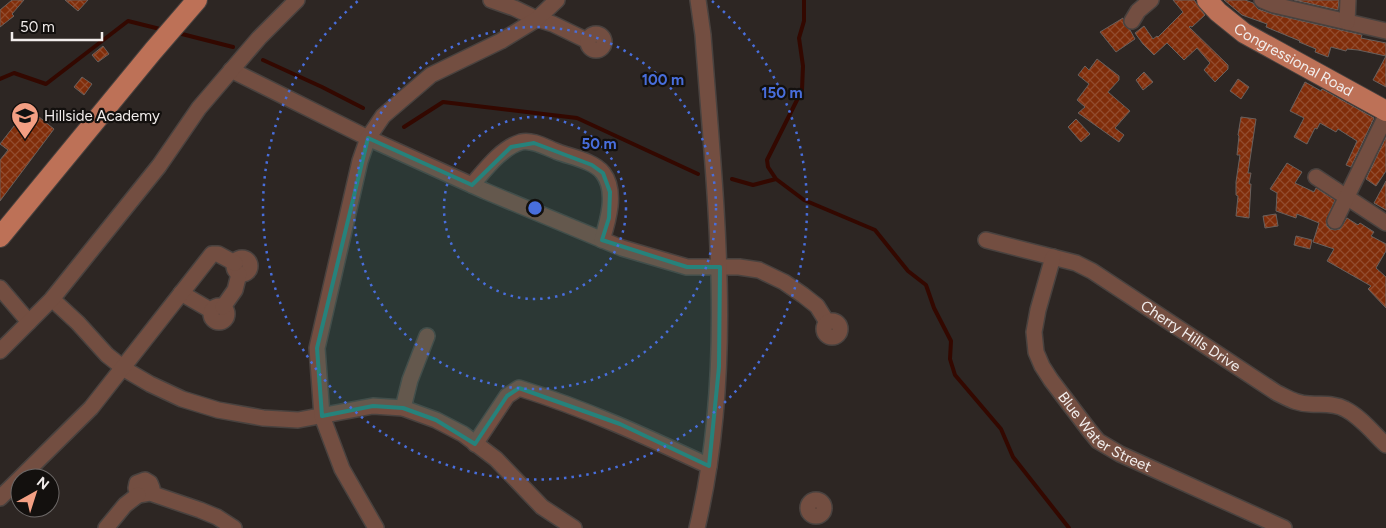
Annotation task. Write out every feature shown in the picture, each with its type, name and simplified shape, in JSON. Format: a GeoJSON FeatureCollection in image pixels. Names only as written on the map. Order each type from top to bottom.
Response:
{"type":"FeatureCollection","features":[{"type":"Feature","properties":{"kind":"main road","name":"Congressional Road"},"geometry":{"type":"LineString","coordinates":[[1208,0],[1218,12],[1244,33],[1386,111]]}},
{"type":"Feature","properties":{"kind":"main road"},"geometry":{"type":"LineString","coordinates":[[0,237],[152,51],[192,6]]}},
{"type":"Feature","properties":{"kind":"street"},"geometry":{"type":"LineString","coordinates":[[0,351],[52,298],[158,166],[199,108],[259,38],[297,0]]}},
{"type":"Feature","properties":{"kind":"street"},"geometry":{"type":"LineString","coordinates":[[491,0],[553,24],[588,41]]}},
{"type":"Feature","properties":{"kind":"street"},"geometry":{"type":"LineString","coordinates":[[376,528],[342,469],[322,416],[317,348],[360,161],[368,138],[382,116],[431,75],[500,41],[537,19],[557,0]]}},
{"type":"Feature","properties":{"kind":"street"},"geometry":{"type":"LineString","coordinates":[[697,528],[716,419],[719,367],[720,267],[703,35],[698,0]]}},
{"type":"Feature","properties":{"kind":"street"},"geometry":{"type":"LineString","coordinates":[[1132,21],[1138,11],[1151,0]]}},
{"type":"Feature","properties":{"kind":"street"},"geometry":{"type":"LineString","coordinates":[[1347,22],[1348,0]]}},
{"type":"Feature","properties":{"kind":"street"},"geometry":{"type":"LineString","coordinates":[[1270,2],[1386,31]]}},
{"type":"Feature","properties":{"kind":"street"},"geometry":{"type":"LineString","coordinates":[[232,70],[368,138],[472,185],[622,248],[687,267],[739,267],[759,270],[784,282],[817,306],[827,322]]}},
{"type":"Feature","properties":{"kind":"street"},"geometry":{"type":"LineString","coordinates":[[1334,221],[1386,116]]}},
{"type":"Feature","properties":{"kind":"street"},"geometry":{"type":"LineString","coordinates":[[472,185],[493,162],[511,147],[523,142],[534,143],[592,165],[603,173],[610,192],[609,218],[602,240]]}},
{"type":"Feature","properties":{"kind":"street"},"geometry":{"type":"LineString","coordinates":[[1316,177],[1386,223]]}},
{"type":"Feature","properties":{"kind":"street","name":"Cherry Hills Drive"},"geometry":{"type":"LineString","coordinates":[[986,240],[1076,263],[1092,271],[1277,393],[1295,402],[1326,404],[1344,408],[1357,417],[1386,445]]}},
{"type":"Feature","properties":{"kind":"street"},"geometry":{"type":"LineString","coordinates":[[0,498],[91,408],[110,386],[122,367],[180,293],[212,254],[218,254],[237,269],[235,290],[218,309],[180,293]]}},
{"type":"Feature","properties":{"kind":"street","name":"Blue Water Street"},"geometry":{"type":"LineString","coordinates":[[1053,257],[1038,310],[1034,332],[1036,352],[1051,380],[1098,441],[1120,454],[1284,528]]}},
{"type":"Feature","properties":{"kind":"street"},"geometry":{"type":"LineString","coordinates":[[0,288],[29,322]]}},
{"type":"Feature","properties":{"kind":"street"},"geometry":{"type":"LineString","coordinates":[[52,298],[107,355],[122,367],[150,384],[174,395],[218,410],[263,418],[298,420],[373,406],[403,408],[436,420],[463,434],[496,460],[542,507],[574,528]]}},
{"type":"Feature","properties":{"kind":"street"},"geometry":{"type":"LineString","coordinates":[[403,408],[410,380],[427,336]]}},
{"type":"Feature","properties":{"kind":"street"},"geometry":{"type":"LineString","coordinates":[[475,444],[507,396],[518,388],[620,424],[709,466]]}},
{"type":"Feature","properties":{"kind":"street"},"geometry":{"type":"LineString","coordinates":[[106,528],[126,505],[144,494],[217,517],[234,528]]}},
{"type":"Feature","properties":{"kind":"highlighted area"},"geometry":{"type":"Polygon","coordinates":[[[368,138],[472,185],[511,147],[534,143],[592,165],[603,173],[610,192],[609,218],[602,240],[687,267],[720,267],[719,367],[709,466],[620,424],[519,388],[507,396],[475,444],[436,420],[403,408],[373,406],[322,416],[317,348],[368,138]]]}},
{"type":"Feature","properties":{"kind":"building"},"geometry":{"type":"Polygon","coordinates":[[[12,0],[24,0],[12,14],[14,16],[0,27],[0,10],[12,0]]]}},
{"type":"Feature","properties":{"kind":"building"},"geometry":{"type":"Polygon","coordinates":[[[65,0],[88,0],[78,11],[65,0]]]}},
{"type":"Feature","properties":{"kind":"building"},"geometry":{"type":"Polygon","coordinates":[[[1173,0],[1194,0],[1205,15],[1192,27],[1189,27],[1228,65],[1228,69],[1215,82],[1204,70],[1210,63],[1197,48],[1184,60],[1167,43],[1154,55],[1135,33],[1144,26],[1153,39],[1158,37],[1183,12],[1173,0]]]}},
{"type":"Feature","properties":{"kind":"building"},"geometry":{"type":"Polygon","coordinates":[[[1224,0],[1245,0],[1253,3],[1258,9],[1272,14],[1362,35],[1361,38],[1386,43],[1386,56],[1358,50],[1347,49],[1346,51],[1331,47],[1328,57],[1315,52],[1316,49],[1300,41],[1266,27],[1267,24],[1242,15],[1224,0]]]}},
{"type":"Feature","properties":{"kind":"building"},"geometry":{"type":"Polygon","coordinates":[[[1294,0],[1339,0],[1338,10],[1294,0]]]}},
{"type":"Feature","properties":{"kind":"building"},"geometry":{"type":"Polygon","coordinates":[[[1123,18],[1124,25],[1130,30],[1135,39],[1116,52],[1100,32],[1123,18]]]}},
{"type":"Feature","properties":{"kind":"building"},"geometry":{"type":"Polygon","coordinates":[[[103,46],[109,54],[98,62],[92,55],[103,46]]]}},
{"type":"Feature","properties":{"kind":"building"},"geometry":{"type":"Polygon","coordinates":[[[1386,56],[1386,87],[1373,80],[1386,56]]]}},
{"type":"Feature","properties":{"kind":"building"},"geometry":{"type":"Polygon","coordinates":[[[1097,59],[1119,76],[1119,80],[1108,92],[1130,111],[1115,128],[1124,135],[1119,142],[1078,113],[1085,107],[1077,100],[1089,84],[1078,75],[1085,66],[1089,70],[1097,59]]]}},
{"type":"Feature","properties":{"kind":"building"},"geometry":{"type":"Polygon","coordinates":[[[1144,72],[1153,82],[1143,90],[1136,80],[1144,72]]]}},
{"type":"Feature","properties":{"kind":"building"},"geometry":{"type":"Polygon","coordinates":[[[82,77],[92,84],[84,95],[74,87],[82,77]]]}},
{"type":"Feature","properties":{"kind":"building"},"geometry":{"type":"Polygon","coordinates":[[[1238,79],[1249,87],[1241,99],[1230,91],[1238,79]]]}},
{"type":"Feature","properties":{"kind":"building"},"geometry":{"type":"Polygon","coordinates":[[[1305,82],[1321,91],[1322,89],[1374,118],[1351,167],[1346,165],[1357,141],[1338,129],[1336,132],[1320,123],[1317,129],[1315,128],[1307,144],[1294,137],[1304,118],[1290,111],[1305,82]]]}},
{"type":"Feature","properties":{"kind":"building"},"geometry":{"type":"Polygon","coordinates":[[[28,108],[54,129],[0,201],[0,160],[8,150],[0,144],[28,108]]]}},
{"type":"Feature","properties":{"kind":"building"},"geometry":{"type":"Polygon","coordinates":[[[1241,117],[1256,119],[1248,173],[1251,173],[1249,184],[1251,184],[1249,218],[1236,216],[1238,196],[1236,195],[1236,182],[1240,155],[1237,155],[1238,135],[1241,117]]]}},
{"type":"Feature","properties":{"kind":"building"},"geometry":{"type":"Polygon","coordinates":[[[1076,119],[1090,134],[1081,142],[1068,127],[1076,119]]]}},
{"type":"Feature","properties":{"kind":"building"},"geometry":{"type":"Polygon","coordinates":[[[1386,137],[1386,171],[1376,186],[1366,179],[1386,137]]]}},
{"type":"Feature","properties":{"kind":"building"},"geometry":{"type":"Polygon","coordinates":[[[1287,163],[1302,172],[1295,183],[1314,192],[1316,188],[1335,200],[1326,221],[1330,229],[1340,229],[1347,218],[1358,225],[1360,223],[1374,232],[1371,236],[1386,244],[1386,251],[1376,268],[1386,277],[1386,308],[1368,289],[1371,286],[1327,261],[1334,249],[1313,242],[1319,223],[1297,214],[1296,218],[1276,211],[1277,193],[1270,189],[1287,163]]]}},
{"type":"Feature","properties":{"kind":"building"},"geometry":{"type":"Polygon","coordinates":[[[1386,181],[1386,210],[1374,203],[1386,181]]]}},
{"type":"Feature","properties":{"kind":"building"},"geometry":{"type":"Polygon","coordinates":[[[1276,214],[1278,226],[1265,228],[1263,216],[1276,214]]]}},
{"type":"Feature","properties":{"kind":"building"},"geometry":{"type":"Polygon","coordinates":[[[1296,236],[1312,240],[1310,249],[1294,245],[1296,236]]]}},
{"type":"Feature","properties":{"kind":"waterway"},"geometry":{"type":"LineString","coordinates":[[804,0],[804,21],[799,38],[803,66],[802,90],[767,160],[768,167],[776,179],[804,200],[875,230],[908,271],[926,285],[934,308],[951,341],[950,359],[955,375],[1001,429],[1013,457],[1069,528]]}},
{"type":"Feature","properties":{"kind":"waterway"},"geometry":{"type":"LineString","coordinates":[[0,79],[14,73],[46,84],[128,21],[164,30]]}},
{"type":"Feature","properties":{"kind":"waterway"},"geometry":{"type":"LineString","coordinates":[[178,33],[233,47]]}},
{"type":"Feature","properties":{"kind":"waterway"},"geometry":{"type":"LineString","coordinates":[[263,60],[363,108]]}},
{"type":"Feature","properties":{"kind":"waterway"},"geometry":{"type":"LineString","coordinates":[[404,127],[443,102],[577,118],[698,174]]}},
{"type":"Feature","properties":{"kind":"waterway"},"geometry":{"type":"LineString","coordinates":[[732,179],[753,185],[776,179]]}},
{"type":"Feature","properties":{"kind":"place","name":"Hillside Academy"},"geometry":{"type":"Point","coordinates":[25,140]}}]}
